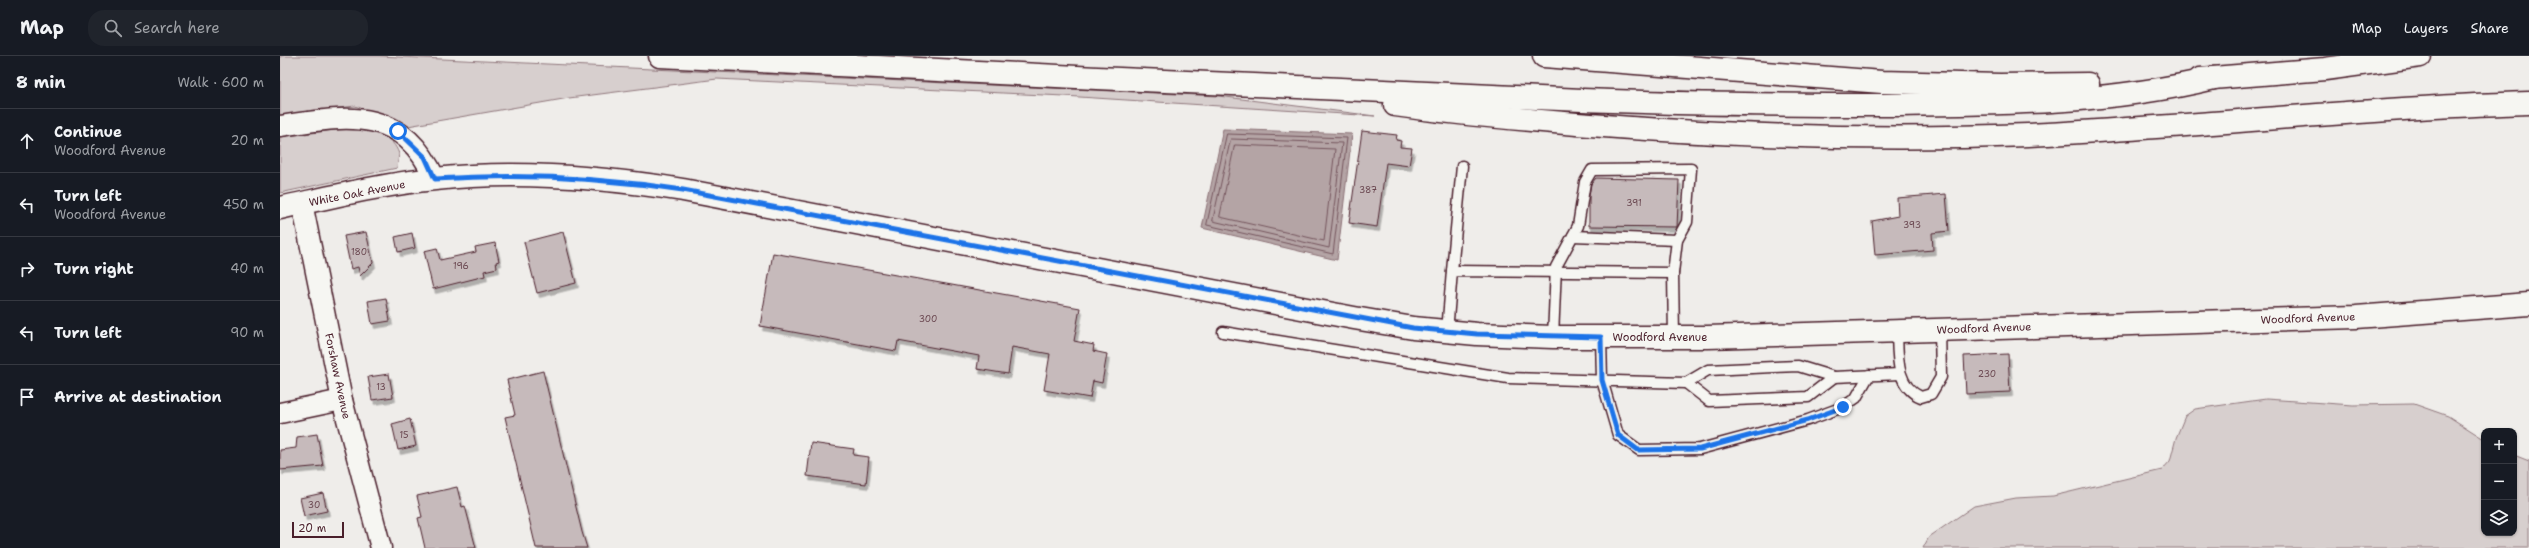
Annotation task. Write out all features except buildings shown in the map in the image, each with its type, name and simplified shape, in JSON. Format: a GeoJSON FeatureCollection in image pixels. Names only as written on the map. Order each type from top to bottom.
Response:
{"type":"FeatureCollection","features":[{"type":"Feature","properties":{"kind":"main road"},"geometry":{"type":"LineString","coordinates":[[660,56],[1272,87],[1632,102],[1927,104],[2092,98],[2162,90],[2214,78]]}},
{"type":"Feature","properties":{"kind":"main road"},"geometry":{"type":"LineString","coordinates":[[1544,56],[1816,78],[1939,84],[2066,85],[2214,78],[2325,69],[2420,56]]}},
{"type":"Feature","properties":{"kind":"main road"},"geometry":{"type":"LineString","coordinates":[[1272,87],[1400,106],[1522,119],[1699,132],[1852,138],[1957,137],[2087,132],[2389,110],[2529,103]]}},
{"type":"Feature","properties":{"kind":"main road","name":"Woodford Avenue"},"geometry":{"type":"LineString","coordinates":[[435,179],[496,175],[618,180],[683,190],[1346,317],[1447,332],[1553,337],[1674,337],[2356,317],[2529,304]]}},
{"type":"Feature","properties":{"kind":"main road","name":"White Oak Avenue"},"geometry":{"type":"LineString","coordinates":[[280,208],[371,189],[435,179]]}},
{"type":"Feature","properties":{"kind":"street"},"geometry":{"type":"LineString","coordinates":[[280,126],[365,119],[383,123],[413,143],[425,157],[435,179]]}},
{"type":"Feature","properties":{"kind":"street","name":"Forshaw Avenue"},"geometry":{"type":"LineString","coordinates":[[302,203],[342,400],[381,548]]}},
{"type":"Feature","properties":{"kind":"street"},"geometry":{"type":"LineString","coordinates":[[280,414],[342,400]]}},
{"type":"Feature","properties":{"kind":"lane"},"geometry":{"type":"LineString","coordinates":[[1447,332],[1462,166]]}},
{"type":"Feature","properties":{"kind":"lane"},"geometry":{"type":"LineString","coordinates":[[1553,337],[1556,267],[1578,226],[1585,182],[1592,170],[1691,169],[1687,222],[1677,240],[1673,273],[1674,337]]}},
{"type":"Feature","properties":{"kind":"lane"},"geometry":{"type":"LineString","coordinates":[[1573,236],[1677,240]]}},
{"type":"Feature","properties":{"kind":"lane"},"geometry":{"type":"LineString","coordinates":[[1452,271],[1555,274],[1673,273]]}},
{"type":"Feature","properties":{"kind":"lane"},"geometry":{"type":"LineString","coordinates":[[1897,331],[1900,374],[1912,393],[1921,397],[1931,394],[1941,377],[1940,329]]}},
{"type":"Feature","properties":{"kind":"lane"},"geometry":{"type":"LineString","coordinates":[[1224,332],[1508,378],[1686,383],[1708,370],[1798,366],[1834,377],[1900,374]]}},
{"type":"Feature","properties":{"kind":"lane"},"geometry":{"type":"LineString","coordinates":[[1601,337],[1602,380],[1618,435],[1638,450],[1700,449],[1808,420],[1843,407],[1856,398],[1869,376]]}},
{"type":"Feature","properties":{"kind":"lane"},"geometry":{"type":"LineString","coordinates":[[1686,383],[1709,401],[1808,397],[1834,377]]}},
{"type":"Feature","properties":{"kind":"shaded area"},"geometry":{"type":"Polygon","coordinates":[[[280,56],[379,56],[1218,96],[1375,116],[1064,96],[717,79],[569,98],[408,126],[355,106],[280,115],[280,56]]]}},
{"type":"Feature","properties":{"kind":"shaded area"},"geometry":{"type":"Polygon","coordinates":[[[359,127],[383,136],[393,143],[399,154],[397,168],[280,193],[280,137],[359,127]]]}},
{"type":"Feature","properties":{"kind":"shaded area"},"geometry":{"type":"Polygon","coordinates":[[[2266,399],[2353,405],[2414,404],[2448,416],[2481,437],[2481,536],[2517,536],[2517,456],[2529,461],[2529,548],[1923,548],[1929,537],[1974,506],[2016,498],[2053,496],[2162,470],[2170,461],[2176,438],[2185,416],[2195,409],[2266,399]]]}},
{"type":"Feature","properties":{"kind":"water"},"geometry":{"type":"Polygon","coordinates":[[[1223,129],[1352,134],[1337,260],[1202,228],[1223,129]]]}},
{"type":"Feature","properties":{"kind":"route"},"geometry":{"type":"LineString","coordinates":[[398,131],[413,143],[425,157],[435,179],[489,175],[547,176],[618,180],[683,190],[1413,328],[1477,334],[1540,337],[1601,337],[1602,380],[1618,435],[1638,450],[1700,449],[1808,420],[1843,407]]}}]}
